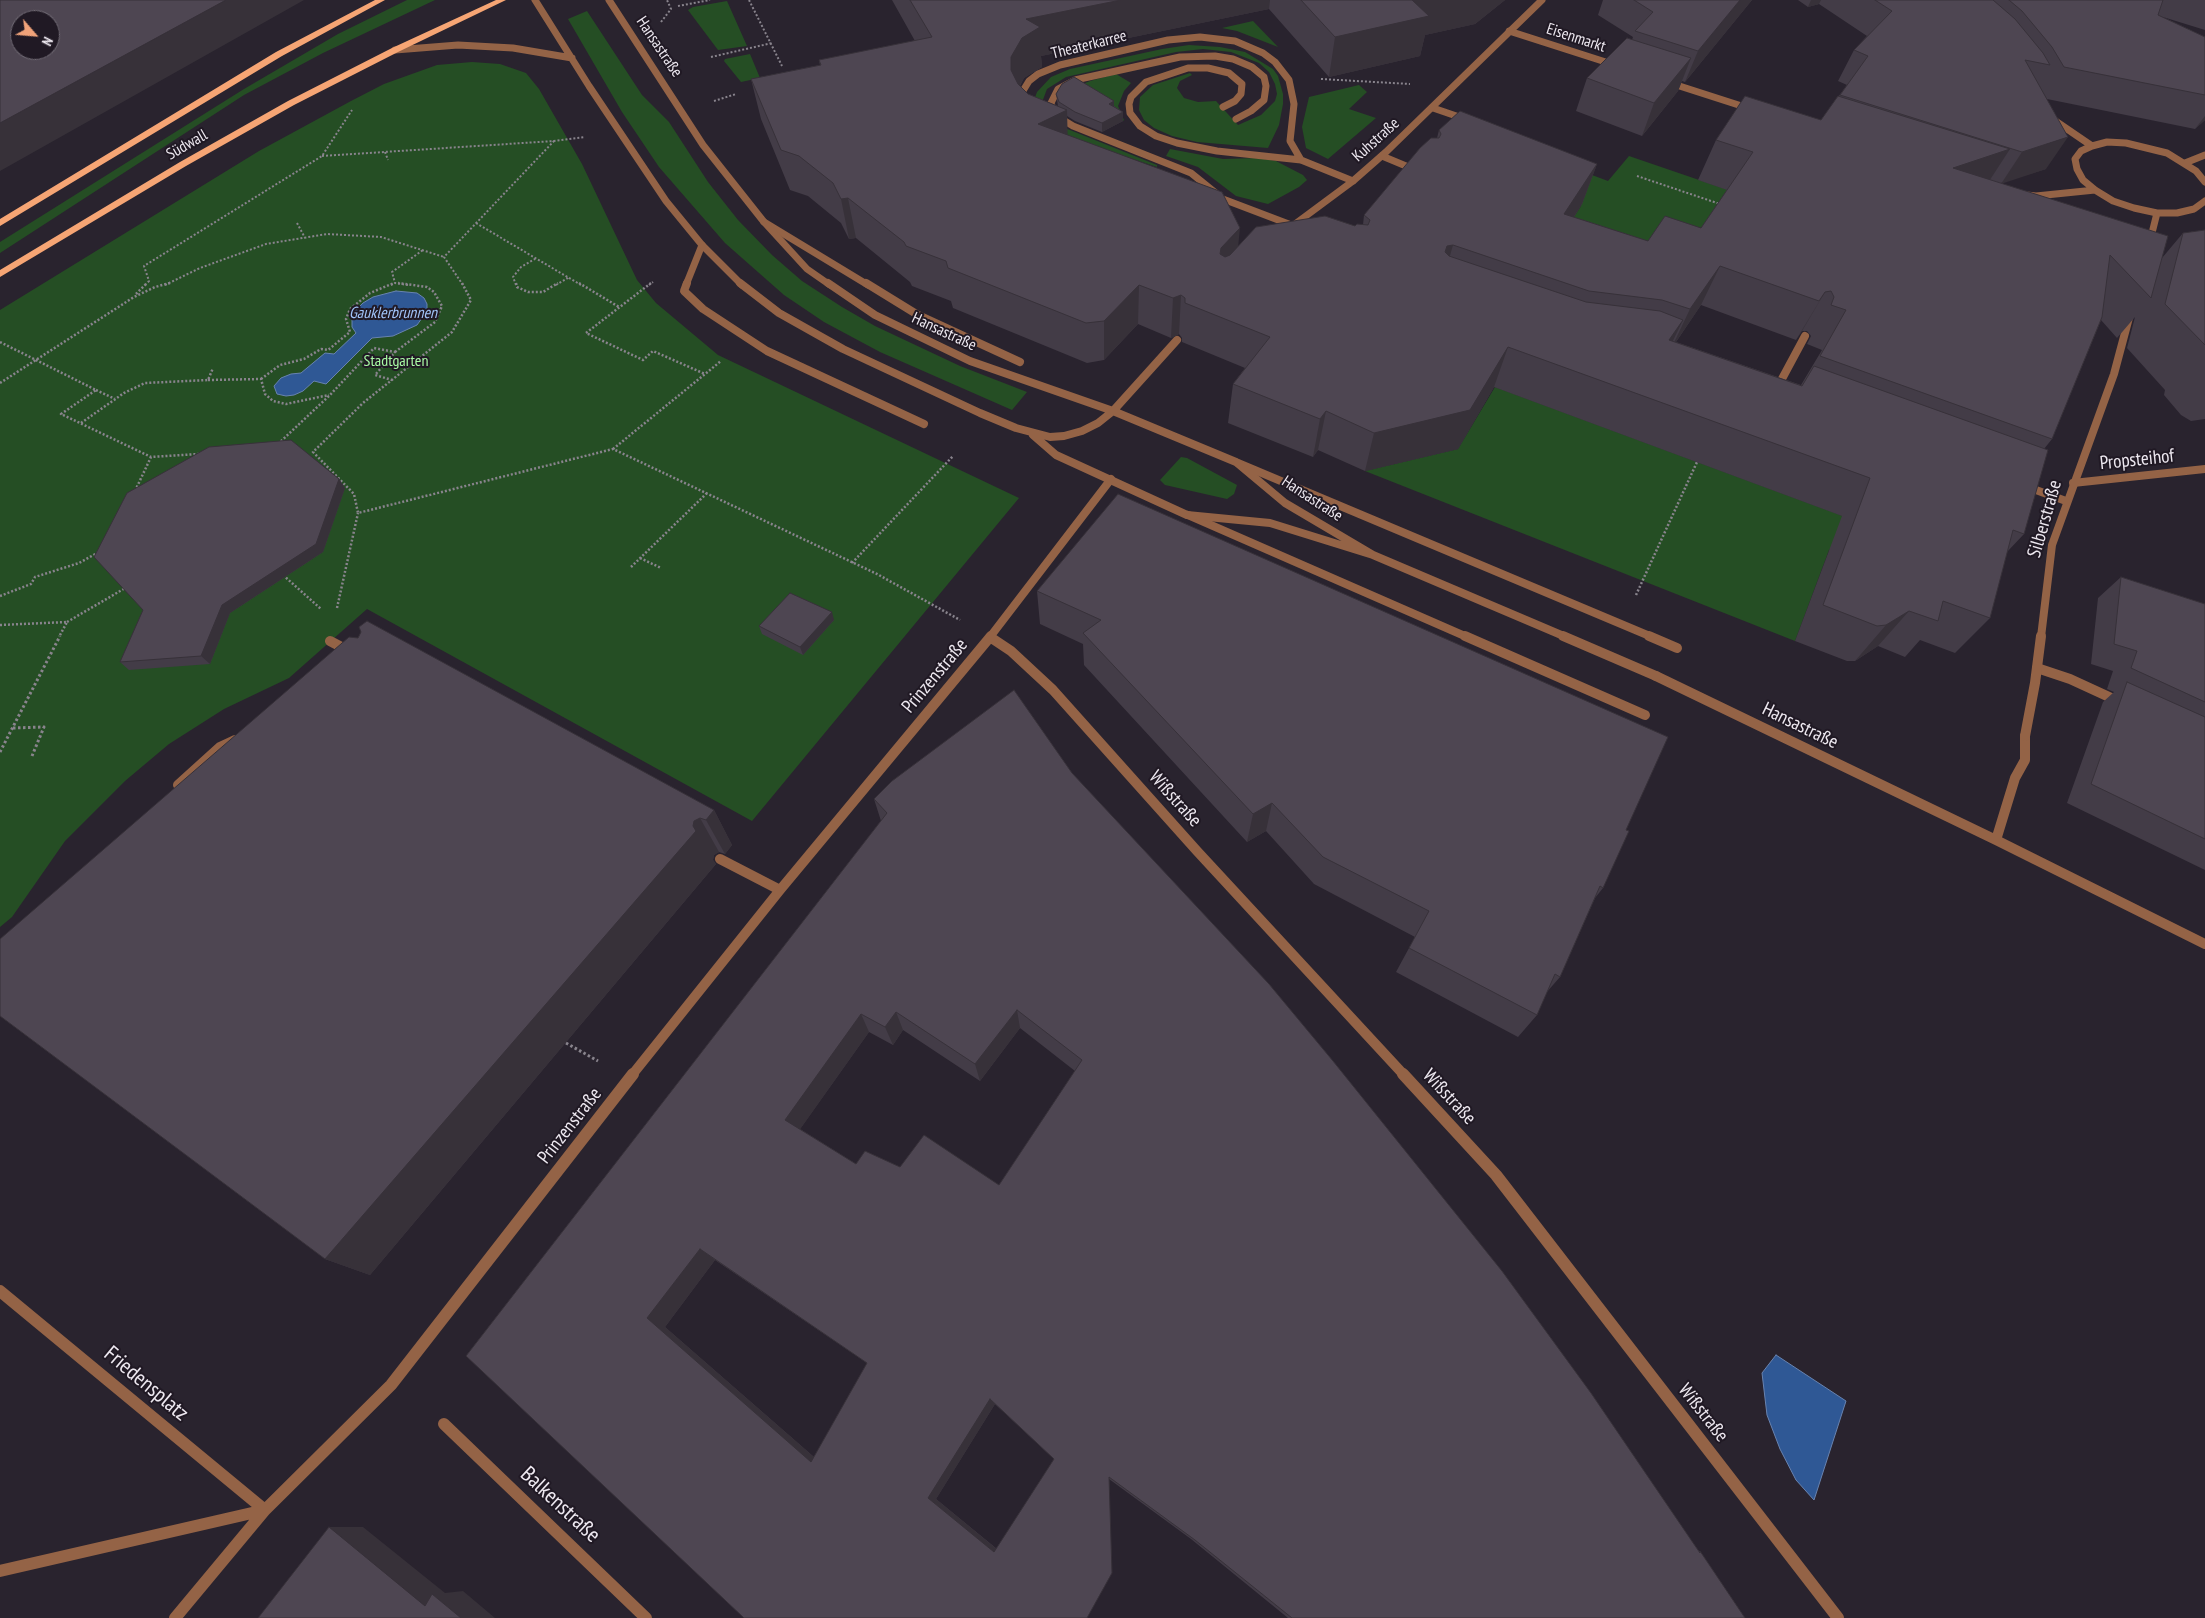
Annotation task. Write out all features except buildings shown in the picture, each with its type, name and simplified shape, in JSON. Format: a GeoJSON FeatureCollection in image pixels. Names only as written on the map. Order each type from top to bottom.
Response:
{"type":"FeatureCollection","features":[{"type":"Feature","properties":{"kind":"main road","name":"Südwall"},"geometry":{"type":"LineString","coordinates":[[0,223],[279,54],[381,0]]}},
{"type":"Feature","properties":{"kind":"main road","name":"Südwall"},"geometry":{"type":"LineString","coordinates":[[0,274],[252,125],[395,50],[502,0]]}},
{"type":"Feature","properties":{"kind":"street","name":"Hansastraße"},"geometry":{"type":"LineString","coordinates":[[535,0],[666,200],[702,245],[731,275],[779,313],[843,349],[904,378],[1032,433],[1050,437],[1064,436],[1082,431],[1098,423],[1112,411]]}},
{"type":"Feature","properties":{"kind":"street","name":"Hansastraße"},"geometry":{"type":"LineString","coordinates":[[608,0],[703,144],[764,222],[807,270],[874,315],[970,361],[1112,411],[1236,462],[1285,503],[1373,556]]}},
{"type":"Feature","properties":{"kind":"street","name":"Kuhstraße"},"geometry":{"type":"LineString","coordinates":[[1291,228],[1353,181],[1382,156],[1542,0]]}},
{"type":"Feature","properties":{"kind":"street","name":"Eisenmarkt"},"geometry":{"type":"LineString","coordinates":[[1509,31],[1622,67]]}},
{"type":"Feature","properties":{"kind":"street","name":"Theaterkarree"},"geometry":{"type":"LineString","coordinates":[[1018,108],[1018,99],[1030,81],[1038,74],[1060,64],[1168,40],[1200,38],[1235,42],[1262,53],[1275,62],[1289,80],[1294,104],[1290,141],[1301,160]]}},
{"type":"Feature","properties":{"kind":"street","name":"Südwall"},"geometry":{"type":"LineString","coordinates":[[395,50],[458,46],[513,48],[572,58]]}},
{"type":"Feature","properties":{"kind":"street","name":"Theaterkarree"},"geometry":{"type":"LineString","coordinates":[[1224,199],[1191,173],[1073,126],[1055,116],[1051,103],[1058,89],[1075,80],[1180,57],[1215,56],[1234,59],[1252,67],[1264,77],[1266,86],[1264,100],[1251,112],[1236,118]]}},
{"type":"Feature","properties":{"kind":"street"},"geometry":{"type":"LineString","coordinates":[[1223,107],[1236,100],[1241,94],[1242,84],[1230,73],[1208,68],[1188,68],[1156,78],[1137,89],[1129,104],[1130,113],[1140,126],[1156,136],[1177,143],[1217,151],[1301,160],[1353,181]]}},
{"type":"Feature","properties":{"kind":"street"},"geometry":{"type":"LineString","coordinates":[[1659,79],[1762,112]]}},
{"type":"Feature","properties":{"kind":"street"},"geometry":{"type":"LineString","coordinates":[[1433,108],[1476,122]]}},
{"type":"Feature","properties":{"kind":"street"},"geometry":{"type":"LineString","coordinates":[[2048,113],[2067,130],[2092,146]]}},
{"type":"Feature","properties":{"kind":"street"},"geometry":{"type":"LineString","coordinates":[[2205,182],[2185,162],[2147,146],[2107,142],[2081,151],[2076,160],[2077,169],[2083,180],[2095,190],[2113,201],[2134,208],[2177,213],[2194,209],[2205,202]]}},
{"type":"Feature","properties":{"kind":"street"},"geometry":{"type":"LineString","coordinates":[[2185,162],[2205,155]]}},
{"type":"Feature","properties":{"kind":"street"},"geometry":{"type":"LineString","coordinates":[[1382,156],[1426,174]]}},
{"type":"Feature","properties":{"kind":"street"},"geometry":{"type":"LineString","coordinates":[[2021,194],[2036,196],[2095,190]]}},
{"type":"Feature","properties":{"kind":"street","name":"Theaterkarree"},"geometry":{"type":"LineString","coordinates":[[1200,192],[1224,199],[1291,228]]}},
{"type":"Feature","properties":{"kind":"street"},"geometry":{"type":"LineString","coordinates":[[2148,250],[2157,212]]}},
{"type":"Feature","properties":{"kind":"street"},"geometry":{"type":"LineString","coordinates":[[764,222],[918,315],[1020,362]]}},
{"type":"Feature","properties":{"kind":"street"},"geometry":{"type":"LineString","coordinates":[[702,245],[684,291],[703,309],[767,351],[924,424]]}},
{"type":"Feature","properties":{"kind":"street","name":"Silberstraße"},"geometry":{"type":"LineString","coordinates":[[1996,840],[2015,778],[2025,760],[2025,736],[2037,668],[2052,545],[2066,501],[2114,374],[2134,301]]}},
{"type":"Feature","properties":{"kind":"street"},"geometry":{"type":"LineString","coordinates":[[1774,393],[1805,336]]}},
{"type":"Feature","properties":{"kind":"street"},"geometry":{"type":"LineString","coordinates":[[1112,411],[1177,340]]}},
{"type":"Feature","properties":{"kind":"street"},"geometry":{"type":"LineString","coordinates":[[1765,389],[1783,396]]}},
{"type":"Feature","properties":{"kind":"street","name":"Hansastraße"},"geometry":{"type":"LineString","coordinates":[[1032,433],[1056,455],[1187,515],[1270,523],[1373,556],[1656,676],[1996,840],[2205,944]]}},
{"type":"Feature","properties":{"kind":"street"},"geometry":{"type":"LineString","coordinates":[[1236,462],[1677,648]]}},
{"type":"Feature","properties":{"kind":"street","name":"Propsteihof"},"geometry":{"type":"LineString","coordinates":[[2073,483],[2205,469]]}},
{"type":"Feature","properties":{"kind":"street","name":"Prinzenstraße"},"geometry":{"type":"LineString","coordinates":[[265,1510],[391,1385],[629,1079],[780,890],[990,637],[1111,479]]}},
{"type":"Feature","properties":{"kind":"street"},"geometry":{"type":"LineString","coordinates":[[2020,484],[2066,501]]}},
{"type":"Feature","properties":{"kind":"street"},"geometry":{"type":"LineString","coordinates":[[1187,515],[1645,715]]}},
{"type":"Feature","properties":{"kind":"street","name":"Wißstraße"},"geometry":{"type":"LineString","coordinates":[[990,637],[1011,652],[1053,690],[1197,851],[1496,1175],[1838,1618]]}},
{"type":"Feature","properties":{"kind":"street"},"geometry":{"type":"LineString","coordinates":[[330,642],[356,654]]}},
{"type":"Feature","properties":{"kind":"street"},"geometry":{"type":"LineString","coordinates":[[2037,668],[2070,679],[2126,705]]}},
{"type":"Feature","properties":{"kind":"street"},"geometry":{"type":"LineString","coordinates":[[169,793],[220,747],[247,735]]}},
{"type":"Feature","properties":{"kind":"street"},"geometry":{"type":"LineString","coordinates":[[720,859],[780,890]]}},
{"type":"Feature","properties":{"kind":"street","name":"Friedensplatz"},"geometry":{"type":"LineString","coordinates":[[0,1291],[265,1510]]}},
{"type":"Feature","properties":{"kind":"street","name":"Balkenstraße"},"geometry":{"type":"LineString","coordinates":[[444,1424],[646,1618]]}},
{"type":"Feature","properties":{"kind":"street"},"geometry":{"type":"LineString","coordinates":[[0,1571],[265,1510]]}},
{"type":"Feature","properties":{"kind":"street"},"geometry":{"type":"LineString","coordinates":[[176,1618],[265,1510]]}},
{"type":"Feature","properties":{"kind":"path"},"geometry":{"type":"LineString","coordinates":[[678,6],[710,0]]}},
{"type":"Feature","properties":{"kind":"path"},"geometry":{"type":"LineString","coordinates":[[750,0],[782,66]]}},
{"type":"Feature","properties":{"kind":"path"},"geometry":{"type":"LineString","coordinates":[[711,57],[772,43]]}},
{"type":"Feature","properties":{"kind":"path"},"geometry":{"type":"LineString","coordinates":[[1321,79],[1411,84]]}},
{"type":"Feature","properties":{"kind":"path"},"geometry":{"type":"LineString","coordinates":[[724,98],[736,94]]}},
{"type":"Feature","properties":{"kind":"path"},"geometry":{"type":"LineString","coordinates":[[134,297],[149,281],[144,266],[322,156],[356,104]]}},
{"type":"Feature","properties":{"kind":"path"},"geometry":{"type":"LineString","coordinates":[[322,156],[554,141],[592,136]]}},
{"type":"Feature","properties":{"kind":"path"},"geometry":{"type":"LineString","coordinates":[[444,257],[554,141]]}},
{"type":"Feature","properties":{"kind":"path"},"geometry":{"type":"LineString","coordinates":[[385,152],[388,160]]}},
{"type":"Feature","properties":{"kind":"path"},"geometry":{"type":"LineString","coordinates":[[1637,176],[1727,206]]}},
{"type":"Feature","properties":{"kind":"path"},"geometry":{"type":"LineString","coordinates":[[297,222],[305,238]]}},
{"type":"Feature","properties":{"kind":"path"},"geometry":{"type":"LineString","coordinates":[[476,223],[619,307]]}},
{"type":"Feature","properties":{"kind":"path"},"geometry":{"type":"LineString","coordinates":[[0,383],[134,297],[155,287],[172,284],[200,268],[266,244],[327,234],[381,237],[444,257],[458,276],[471,300],[452,332],[362,403],[313,452],[354,494],[358,513],[330,642]]}},
{"type":"Feature","properties":{"kind":"path"},"geometry":{"type":"LineString","coordinates":[[395,283],[392,272],[423,250]]}},
{"type":"Feature","properties":{"kind":"path"},"geometry":{"type":"LineString","coordinates":[[536,258],[521,267],[513,277],[517,287],[528,292],[543,292],[568,277]]}},
{"type":"Feature","properties":{"kind":"path"},"geometry":{"type":"LineString","coordinates":[[653,282],[586,333],[643,360],[653,351],[705,374]]}},
{"type":"Feature","properties":{"kind":"path"},"geometry":{"type":"LineString","coordinates":[[80,423],[124,392],[145,383],[261,379],[280,365],[304,359],[322,348],[328,350],[350,332],[346,319],[350,309],[370,293],[395,283],[427,287],[437,296],[442,306],[439,318],[395,352],[375,375],[392,380]]}},
{"type":"Feature","properties":{"kind":"path"},"geometry":{"type":"LineString","coordinates":[[0,342],[115,399]]}},
{"type":"Feature","properties":{"kind":"path"},"geometry":{"type":"LineString","coordinates":[[272,450],[330,395],[374,348],[395,352]]}},
{"type":"Feature","properties":{"kind":"path"},"geometry":{"type":"LineString","coordinates":[[358,513],[613,449],[726,357]]}},
{"type":"Feature","properties":{"kind":"path"},"geometry":{"type":"LineString","coordinates":[[208,380],[213,368]]}},
{"type":"Feature","properties":{"kind":"path"},"geometry":{"type":"LineString","coordinates":[[261,379],[265,394],[273,401],[286,404],[330,395]]}},
{"type":"Feature","properties":{"kind":"path"},"geometry":{"type":"LineString","coordinates":[[96,390],[61,414],[151,457],[207,454]]}},
{"type":"Feature","properties":{"kind":"path"},"geometry":{"type":"LineString","coordinates":[[613,449],[852,563],[990,637]]}},
{"type":"Feature","properties":{"kind":"path"},"geometry":{"type":"LineString","coordinates":[[852,563],[953,456]]}},
{"type":"Feature","properties":{"kind":"path"},"geometry":{"type":"LineString","coordinates":[[139,498],[135,492],[151,457]]}},
{"type":"Feature","properties":{"kind":"path"},"geometry":{"type":"LineString","coordinates":[[1636,596],[1697,462]]}},
{"type":"Feature","properties":{"kind":"path"},"geometry":{"type":"LineString","coordinates":[[630,567],[707,493]]}},
{"type":"Feature","properties":{"kind":"path"},"geometry":{"type":"LineString","coordinates":[[0,596],[31,584],[35,577],[79,563],[107,550]]}},
{"type":"Feature","properties":{"kind":"path"},"geometry":{"type":"LineString","coordinates":[[640,558],[661,568]]}},
{"type":"Feature","properties":{"kind":"path"},"geometry":{"type":"LineString","coordinates":[[282,574],[334,620]]}},
{"type":"Feature","properties":{"kind":"path"},"geometry":{"type":"LineString","coordinates":[[0,625],[67,622],[130,585]]}},
{"type":"Feature","properties":{"kind":"path"},"geometry":{"type":"LineString","coordinates":[[0,752],[67,622]]}},
{"type":"Feature","properties":{"kind":"path"},"geometry":{"type":"LineString","coordinates":[[13,728],[44,727],[32,756]]}},
{"type":"Feature","properties":{"kind":"path"},"geometry":{"type":"LineString","coordinates":[[566,1042],[602,1063]]}},
{"type":"Feature","properties":{"kind":"green space"},"geometry":{"type":"Polygon","coordinates":[[[407,0],[435,0],[323,53],[244,95],[0,253],[0,242],[244,89],[338,34],[407,0]]]}},
{"type":"Feature","properties":{"kind":"green space"},"geometry":{"type":"Polygon","coordinates":[[[727,1],[747,46],[718,50],[688,10],[693,7],[727,1]]]}},
{"type":"Feature","properties":{"kind":"green space"},"geometry":{"type":"Polygon","coordinates":[[[587,11],[642,95],[669,122],[708,182],[738,220],[772,255],[802,281],[875,326],[960,366],[1027,392],[1012,410],[880,352],[824,322],[784,295],[725,243],[659,167],[622,112],[568,19],[587,11]]]}},
{"type":"Feature","properties":{"kind":"green space"},"geometry":{"type":"Polygon","coordinates":[[[1253,21],[1278,47],[1237,31],[1222,28],[1253,21]]]}},
{"type":"Feature","properties":{"kind":"green space"},"geometry":{"type":"Polygon","coordinates":[[[1189,45],[1220,47],[1245,52],[1273,69],[1278,76],[1283,94],[1283,104],[1279,125],[1268,148],[1197,142],[1172,136],[1154,128],[1144,120],[1139,110],[1140,97],[1153,85],[1190,73],[1192,75],[1180,81],[1177,88],[1184,98],[1198,102],[1216,101],[1238,125],[1261,115],[1275,101],[1277,94],[1275,84],[1269,72],[1259,63],[1231,52],[1203,49],[1176,52],[1066,77],[1047,89],[1041,105],[1055,124],[1157,165],[1157,167],[1067,137],[1033,103],[1037,92],[1051,77],[1070,69],[1189,45]]]}},
{"type":"Feature","properties":{"kind":"green space"},"geometry":{"type":"Polygon","coordinates":[[[750,54],[760,78],[741,82],[724,61],[725,59],[750,54]]]}},
{"type":"Feature","properties":{"kind":"green space","name":"Stadtgarten"},"geometry":{"type":"Polygon","coordinates":[[[472,62],[500,64],[526,73],[539,89],[582,164],[637,280],[656,303],[718,355],[1019,498],[752,821],[367,609],[289,678],[224,709],[169,744],[125,781],[65,841],[12,917],[0,927],[0,310],[259,151],[351,101],[384,84],[437,65],[472,62]]]}},
{"type":"Feature","properties":{"kind":"green space"},"geometry":{"type":"Polygon","coordinates":[[[1116,74],[1131,83],[1124,91],[1118,106],[1123,121],[1073,88],[1116,74]]]}},
{"type":"Feature","properties":{"kind":"green space"},"geometry":{"type":"Polygon","coordinates":[[[1359,85],[1367,92],[1349,109],[1376,118],[1328,159],[1306,148],[1302,127],[1309,97],[1359,85]]]}},
{"type":"Feature","properties":{"kind":"green space"},"geometry":{"type":"Polygon","coordinates":[[[1520,148],[1608,181],[1629,156],[1924,257],[1550,254],[1581,206],[1520,148]]]}},
{"type":"Feature","properties":{"kind":"green space"},"geometry":{"type":"Polygon","coordinates":[[[1170,149],[1223,159],[1258,158],[1276,161],[1303,175],[1307,180],[1299,187],[1268,204],[1236,196],[1198,167],[1166,156],[1170,149]]]}},
{"type":"Feature","properties":{"kind":"green space"},"geometry":{"type":"Polygon","coordinates":[[[1495,387],[1862,523],[1829,550],[1795,641],[1365,471],[1458,449],[1495,387]]]}},
{"type":"Feature","properties":{"kind":"green space"},"geometry":{"type":"Polygon","coordinates":[[[1181,457],[1187,458],[1237,485],[1234,494],[1227,499],[1165,485],[1160,480],[1181,457]]]}},
{"type":"Feature","properties":{"kind":"water","name":"Gauklerbrunnen"},"geometry":{"type":"Polygon","coordinates":[[[396,291],[417,293],[424,298],[427,304],[427,311],[417,325],[393,336],[372,338],[326,384],[314,381],[303,391],[294,395],[277,394],[274,386],[281,378],[301,373],[325,353],[334,354],[356,333],[352,327],[352,319],[355,311],[363,303],[373,297],[396,291]]]}},
{"type":"Feature","properties":{"kind":"water"},"geometry":{"type":"Polygon","coordinates":[[[1776,1355],[1846,1401],[1814,1500],[1796,1480],[1780,1449],[1767,1415],[1762,1373],[1776,1355]]]}}]}
